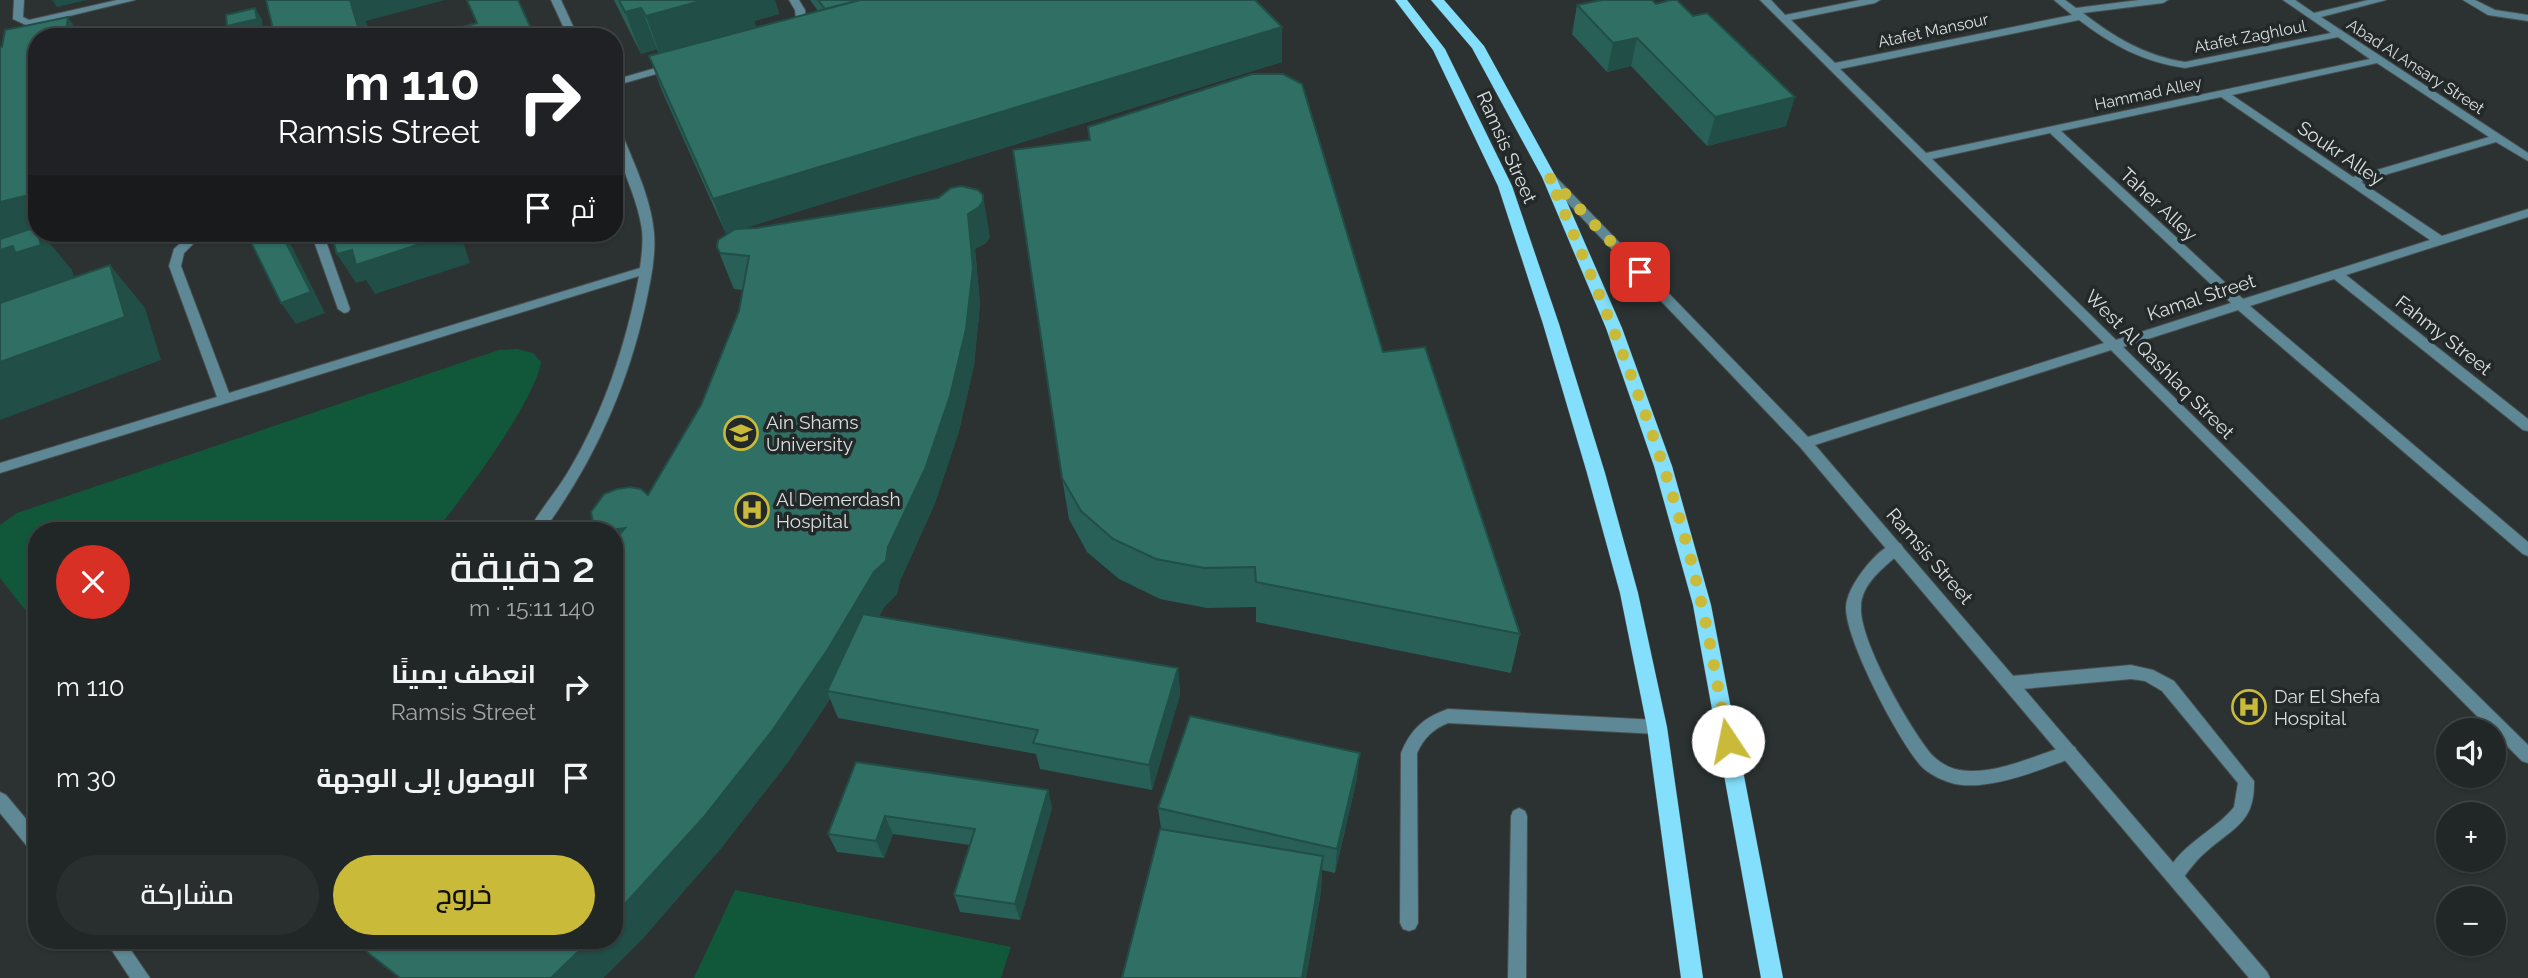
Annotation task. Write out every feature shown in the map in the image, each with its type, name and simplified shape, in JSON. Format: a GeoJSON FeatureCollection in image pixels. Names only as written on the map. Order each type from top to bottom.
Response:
{"type":"FeatureCollection","features":[{"type":"Feature","properties":{"kind":"main road","name":"Ramsis Street"},"geometry":{"type":"LineString","coordinates":[[1401,0],[1439,49],[1505,186],[1551,324],[1596,473],[1629,593],[1657,727],[1692,978]]}},
{"type":"Feature","properties":{"kind":"main road","name":"Ramsis Street"},"geometry":{"type":"LineString","coordinates":[[1437,0],[1478,46],[1549,177],[1614,328],[1663,466],[1699,592],[1772,978]]}},
{"type":"Feature","properties":{"kind":"street"},"geometry":{"type":"LineString","coordinates":[[19,0],[18,19],[28,23],[130,0]]}},
{"type":"Feature","properties":{"kind":"street"},"geometry":{"type":"LineString","coordinates":[[556,0],[569,28]]}},
{"type":"Feature","properties":{"kind":"street"},"geometry":{"type":"LineString","coordinates":[[773,37],[786,33],[800,19],[800,10],[794,0]]}},
{"type":"Feature","properties":{"kind":"street","name":"West Al Qashlaq Street"},"geometry":{"type":"LineString","coordinates":[[1765,0],[2528,756]]}},
{"type":"Feature","properties":{"kind":"street"},"geometry":{"type":"LineString","coordinates":[[1783,18],[1875,0]]}},
{"type":"Feature","properties":{"kind":"street","name":"Atafet Zaghloul"},"geometry":{"type":"LineString","coordinates":[[2059,0],[2129,51],[2156,61],[2185,65],[2339,34]]}},
{"type":"Feature","properties":{"kind":"street","name":"Atafet Mansour"},"geometry":{"type":"LineString","coordinates":[[1833,67],[2078,13],[2163,0]]}},
{"type":"Feature","properties":{"kind":"street","name":"Abad Al Ansary Street"},"geometry":{"type":"LineString","coordinates":[[2288,0],[2528,158]]}},
{"type":"Feature","properties":{"kind":"street"},"geometry":{"type":"LineString","coordinates":[[2312,16],[2381,0]]}},
{"type":"Feature","properties":{"kind":"street"},"geometry":{"type":"LineString","coordinates":[[2468,0],[2492,13],[2528,18]]}},
{"type":"Feature","properties":{"kind":"street","name":"Hammad Alley"},"geometry":{"type":"LineString","coordinates":[[1924,157],[2379,60]]}},
{"type":"Feature","properties":{"kind":"street"},"geometry":{"type":"LineString","coordinates":[[623,80],[682,63]]}},
{"type":"Feature","properties":{"kind":"street","name":"Soukr Alley"},"geometry":{"type":"LineString","coordinates":[[2222,93],[2440,242]]}},
{"type":"Feature","properties":{"kind":"street","name":"Taher Alley"},"geometry":{"type":"LineString","coordinates":[[2052,129],[2241,305],[2528,550]]}},
{"type":"Feature","properties":{"kind":"street"},"geometry":{"type":"LineString","coordinates":[[2352,181],[2498,138]]}},
{"type":"Feature","properties":{"kind":"street"},"geometry":{"type":"LineString","coordinates":[[543,522],[601,423],[632,342],[646,270],[647,224],[623,153]]}},
{"type":"Feature","properties":{"kind":"street","name":"Ramsis Street"},"geometry":{"type":"LineString","coordinates":[[1549,177],[1805,443],[2261,978]]}},
{"type":"Feature","properties":{"kind":"street","name":"Kamal Street"},"geometry":{"type":"LineString","coordinates":[[1805,443],[2528,213]]}},
{"type":"Feature","properties":{"kind":"street"},"geometry":{"type":"LineString","coordinates":[[189,242],[178,252],[175,265],[224,398]]}},
{"type":"Feature","properties":{"kind":"street"},"geometry":{"type":"LineString","coordinates":[[320,242],[344,309]]}},
{"type":"Feature","properties":{"kind":"street"},"geometry":{"type":"LineString","coordinates":[[0,468],[646,270]]}},
{"type":"Feature","properties":{"kind":"street","name":"Fahmy Street"},"geometry":{"type":"LineString","coordinates":[[2336,274],[2528,426]]}},
{"type":"Feature","properties":{"kind":"street"},"geometry":{"type":"LineString","coordinates":[[1896,548],[1858,587],[1853,607],[1856,631],[1913,741],[1929,764],[1956,777],[1983,777],[2069,752]]}},
{"type":"Feature","properties":{"kind":"street"},"geometry":{"type":"LineString","coordinates":[[2011,683],[2131,672],[2148,675],[2168,686],[2246,781],[2248,800],[2241,815],[2199,846],[2175,875]]}},
{"type":"Feature","properties":{"kind":"street"},"geometry":{"type":"LineString","coordinates":[[1409,923],[1409,753],[1424,726],[1448,716],[1657,727]]}},
{"type":"Feature","properties":{"kind":"street"},"geometry":{"type":"LineString","coordinates":[[0,800],[28,834]]}},
{"type":"Feature","properties":{"kind":"street"},"geometry":{"type":"LineString","coordinates":[[1517,978],[1519,816]]}},
{"type":"Feature","properties":{"kind":"street"},"geometry":{"type":"LineString","coordinates":[[119,949],[134,975]]}},
{"type":"Feature","properties":{"kind":"green space"},"geometry":{"type":"Polygon","coordinates":[[[517,349],[533,353],[541,362],[536,379],[496,449],[442,522],[28,522],[28,614],[0,578],[0,525],[17,513],[499,350],[517,349]]]}},
{"type":"Feature","properties":{"kind":"green space"},"geometry":{"type":"Polygon","coordinates":[[[735,890],[1011,947],[1001,978],[694,978],[735,890]]]}},
{"type":"Feature","properties":{"kind":"building"},"geometry":{"type":"Polygon","coordinates":[[[266,0],[350,0],[358,28],[273,28],[266,0]]]}},
{"type":"Feature","properties":{"kind":"building"},"geometry":{"type":"Polygon","coordinates":[[[467,0],[518,0],[531,28],[459,28],[477,23],[467,0]]]}},
{"type":"Feature","properties":{"kind":"building"},"geometry":{"type":"Polygon","coordinates":[[[619,0],[704,0],[646,16],[641,8],[625,12],[619,0]]]}},
{"type":"Feature","properties":{"kind":"building"},"geometry":{"type":"Polygon","coordinates":[[[818,0],[860,0],[825,9],[818,0]]]}},
{"type":"Feature","properties":{"kind":"building"},"geometry":{"type":"Polygon","coordinates":[[[860,0],[1255,0],[1282,27],[713,199],[649,56],[860,0]]]}},
{"type":"Feature","properties":{"kind":"building"},"geometry":{"type":"Polygon","coordinates":[[[1602,0],[1652,0],[1656,4],[1677,0],[1693,16],[1707,13],[1795,97],[1715,117],[1637,38],[1613,43],[1577,5],[1602,0]]]}},
{"type":"Feature","properties":{"kind":"building"},"geometry":{"type":"Polygon","coordinates":[[[255,8],[257,19],[227,26],[226,15],[255,8]]]}},
{"type":"Feature","properties":{"kind":"building"},"geometry":{"type":"Polygon","coordinates":[[[68,17],[67,28],[28,28],[28,195],[0,202],[0,47],[5,30],[68,17]]]}},
{"type":"Feature","properties":{"kind":"building"},"geometry":{"type":"Polygon","coordinates":[[[1252,74],[1283,74],[1302,84],[1383,352],[1425,347],[1520,634],[1256,582],[1255,567],[1204,568],[1156,559],[1113,539],[1081,511],[1062,478],[1013,150],[1090,140],[1088,127],[1252,74]]]}},
{"type":"Feature","properties":{"kind":"building"},"geometry":{"type":"Polygon","coordinates":[[[961,186],[978,190],[983,195],[979,207],[968,214],[973,268],[966,329],[950,396],[925,469],[888,547],[886,561],[874,572],[828,649],[772,731],[703,818],[623,906],[625,528],[623,522],[593,522],[591,512],[604,494],[617,489],[641,489],[648,495],[701,405],[739,311],[749,256],[720,253],[718,240],[735,229],[756,228],[938,198],[951,188],[961,186]]]}},
{"type":"Feature","properties":{"kind":"building"},"geometry":{"type":"Polygon","coordinates":[[[28,230],[28,242],[40,242],[41,245],[15,253],[13,246],[0,250],[0,239],[28,230]]]}},
{"type":"Feature","properties":{"kind":"building"},"geometry":{"type":"Polygon","coordinates":[[[251,242],[286,242],[311,292],[281,303],[251,242]]]}},
{"type":"Feature","properties":{"kind":"building"},"geometry":{"type":"Polygon","coordinates":[[[334,242],[426,242],[356,265],[352,250],[337,254],[334,242]]]}},
{"type":"Feature","properties":{"kind":"building"},"geometry":{"type":"Polygon","coordinates":[[[110,265],[125,317],[0,362],[0,303],[110,265]]]}},
{"type":"Feature","properties":{"kind":"building"},"geometry":{"type":"Polygon","coordinates":[[[863,614],[1178,668],[1149,765],[1033,743],[1038,730],[827,691],[863,614]]]}},
{"type":"Feature","properties":{"kind":"building"},"geometry":{"type":"Polygon","coordinates":[[[1190,716],[1360,753],[1337,849],[1158,808],[1190,716]]]}},
{"type":"Feature","properties":{"kind":"building"},"geometry":{"type":"Polygon","coordinates":[[[856,762],[1048,790],[1015,904],[954,895],[975,829],[885,816],[876,841],[828,834],[856,762]]]}},
{"type":"Feature","properties":{"kind":"building"},"geometry":{"type":"Polygon","coordinates":[[[1160,829],[1323,856],[1302,978],[1122,978],[1160,829]]]}},
{"type":"Feature","properties":{"kind":"building"},"geometry":{"type":"Polygon","coordinates":[[[363,949],[581,949],[551,978],[400,978],[363,949]]]}},
{"type":"Feature","properties":{"kind":"place","name":"Ain Shams University"},"geometry":{"type":"Point","coordinates":[741,433]}},
{"type":"Feature","properties":{"kind":"place","name":"Al Demerdash Hospital"},"geometry":{"type":"Point","coordinates":[752,510]}},
{"type":"Feature","properties":{"kind":"place","name":"Dar El Shefa Hospital"},"geometry":{"type":"Point","coordinates":[2249,707]}},
{"type":"Feature","properties":{"kind":"route"},"geometry":{"type":"LineString","coordinates":[[1640,272],[1549,177],[1614,328],[1663,466],[1702,605],[1728,741]]}}]}
